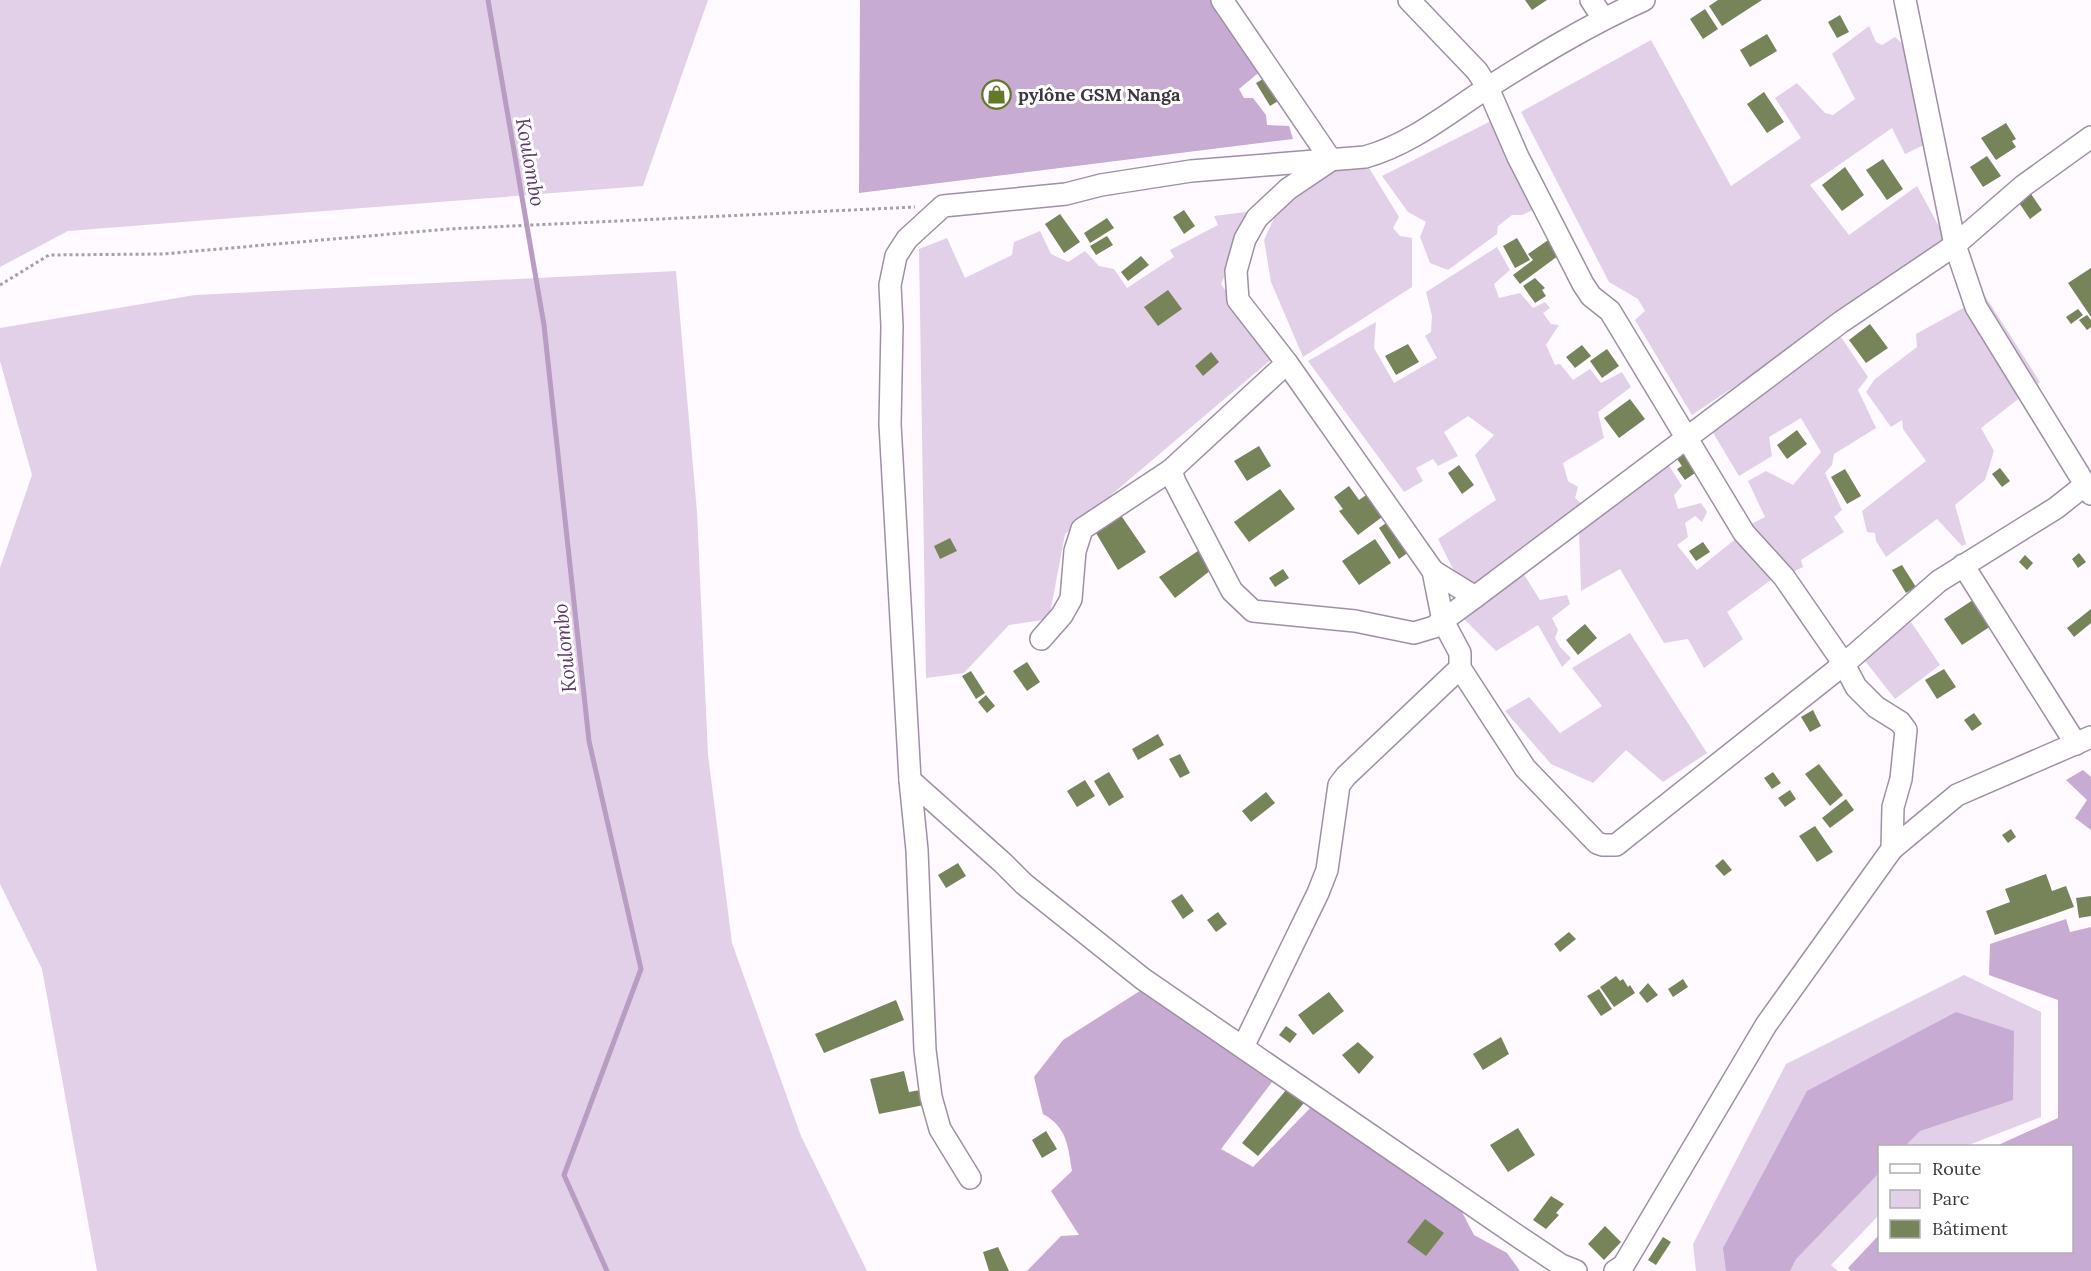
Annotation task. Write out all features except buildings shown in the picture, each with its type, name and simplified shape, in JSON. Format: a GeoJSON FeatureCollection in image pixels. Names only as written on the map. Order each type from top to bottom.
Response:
{"type":"FeatureCollection","features":[{"type":"Feature","properties":{"kind":"street"},"geometry":{"type":"LineString","coordinates":[[1222,0],[1331,160]]}},
{"type":"Feature","properties":{"kind":"street"},"geometry":{"type":"LineString","coordinates":[[1410,0],[1477,71],[1488,88],[1510,140],[1583,284],[1591,296],[1610,312],[1685,440],[1744,533],[1778,570],[1844,664],[1864,697],[1906,730],[1900,779],[1893,807],[1892,849]]}},
{"type":"Feature","properties":{"kind":"street"},"geometry":{"type":"LineString","coordinates":[[1591,0],[1603,18]]}},
{"type":"Feature","properties":{"kind":"street"},"geometry":{"type":"LineString","coordinates":[[970,1178],[940,1129],[931,1096],[925,1050],[917,850],[910,780],[890,424],[892,326],[890,285],[896,256],[907,239],[943,206],[1066,194],[1101,185],[1191,171],[1331,160],[1382,153],[1417,135],[1488,88],[1603,18],[1644,0]]}},
{"type":"Feature","properties":{"kind":"street"},"geometry":{"type":"LineString","coordinates":[[1433,571],[1443,621],[1460,653],[1460,669],[1525,768],[1597,843],[1610,846],[1616,845],[1717,767],[1844,664],[1939,581],[2088,490],[1976,307],[1955,245],[1905,0]]}},
{"type":"Feature","properties":{"kind":"street"},"geometry":{"type":"LineString","coordinates":[[1171,470],[1232,591],[1253,610],[1355,621],[1414,633],[1425,632],[1443,621],[1869,301],[1955,245],[2022,186],[2091,137]]}},
{"type":"Feature","properties":{"kind":"street"},"geometry":{"type":"LineString","coordinates":[[1331,160],[1288,189],[1257,218],[1245,239],[1236,271],[1238,300],[1287,363],[1433,571],[1475,597]]}},
{"type":"Feature","properties":{"kind":"street"},"geometry":{"type":"LineString","coordinates":[[1041,639],[1062,615],[1071,599],[1075,551],[1082,529],[1171,470],[1287,363]]}},
{"type":"Feature","properties":{"kind":"street"},"geometry":{"type":"LineString","coordinates":[[1615,1271],[1623,1266],[1766,1025],[1892,849],[1957,795],[2084,740],[1963,565]]}},
{"type":"Feature","properties":{"kind":"street"},"geometry":{"type":"LineString","coordinates":[[1243,1047],[1324,878],[1339,785],[1460,669]]}},
{"type":"Feature","properties":{"kind":"street"},"geometry":{"type":"LineString","coordinates":[[910,780],[1004,863],[1024,884],[1117,959],[1522,1239],[1561,1265],[1576,1271]]}},
{"type":"Feature","properties":{"kind":"path"},"geometry":{"type":"LineString","coordinates":[[0,285],[49,255],[162,254],[448,229],[943,206]]}},
{"type":"Feature","properties":{"kind":"green space"},"geometry":{"type":"Polygon","coordinates":[[[0,0],[708,0],[643,186],[68,231],[0,267],[0,0]]]}},
{"type":"Feature","properties":{"kind":"green space"},"geometry":{"type":"Polygon","coordinates":[[[1869,26],[1876,42],[1882,45],[1895,37],[1909,50],[1924,145],[1905,154],[1892,128],[1810,185],[1849,235],[1917,186],[1948,243],[1692,415],[1635,320],[1645,311],[1638,299],[1609,282],[1521,112],[1651,40],[1731,186],[1801,138],[1775,98],[1797,83],[1825,113],[1833,115],[1855,99],[1832,54],[1869,26]]]}},
{"type":"Feature","properties":{"kind":"green space"},"geometry":{"type":"Polygon","coordinates":[[[1495,119],[1535,209],[1522,215],[1512,215],[1498,226],[1497,234],[1448,270],[1430,263],[1420,237],[1426,222],[1408,212],[1382,176],[1495,119]]]}},
{"type":"Feature","properties":{"kind":"green space"},"geometry":{"type":"Polygon","coordinates":[[[1366,163],[1399,217],[1393,228],[1400,236],[1412,238],[1412,287],[1303,357],[1271,282],[1264,240],[1283,199],[1323,172],[1366,163]]]}},
{"type":"Feature","properties":{"kind":"green space"},"geometry":{"type":"Polygon","coordinates":[[[1254,211],[1221,284],[1273,358],[1065,534],[1049,619],[1009,625],[964,673],[926,678],[919,249],[947,238],[965,278],[1012,255],[1014,242],[1040,231],[1051,254],[1068,262],[1085,251],[1099,266],[1114,269],[1127,288],[1174,257],[1170,250],[1218,225],[1214,216],[1254,211]]]}},
{"type":"Feature","properties":{"kind":"green space"},"geometry":{"type":"Polygon","coordinates":[[[1497,247],[1510,270],[1494,284],[1499,298],[1520,293],[1533,308],[1545,302],[1550,308],[1543,313],[1551,324],[1559,325],[1546,345],[1555,365],[1560,364],[1573,380],[1590,369],[1601,383],[1622,372],[1631,387],[1598,412],[1604,438],[1563,463],[1568,481],[1578,487],[1575,498],[1584,506],[1474,590],[1459,581],[1438,539],[1496,500],[1475,455],[1494,435],[1468,416],[1444,432],[1458,456],[1438,466],[1433,459],[1416,468],[1423,481],[1404,492],[1308,361],[1376,322],[1374,348],[1394,383],[1437,358],[1425,336],[1431,332],[1432,316],[1426,292],[1497,247]]]}},
{"type":"Feature","properties":{"kind":"green space"},"geometry":{"type":"Polygon","coordinates":[[[676,271],[697,512],[708,755],[732,943],[801,1136],[867,1271],[97,1271],[42,969],[0,884],[0,568],[32,475],[0,361],[0,328],[195,295],[676,271]]]}},
{"type":"Feature","properties":{"kind":"green space"},"geometry":{"type":"Polygon","coordinates":[[[1985,296],[2040,382],[1981,428],[1994,451],[1985,480],[1955,505],[1966,544],[1962,546],[1937,519],[1886,557],[1876,541],[1875,533],[1867,532],[1862,511],[1926,461],[1903,429],[1902,420],[1891,427],[1866,392],[1875,379],[1917,347],[1916,334],[1985,296]]]}},
{"type":"Feature","properties":{"kind":"green space"},"geometry":{"type":"Polygon","coordinates":[[[1841,337],[1868,377],[1858,390],[1876,428],[1834,454],[1832,465],[1825,473],[1842,510],[1834,517],[1844,532],[1801,560],[1803,567],[1789,574],[1747,526],[1765,517],[1748,481],[1766,471],[1793,485],[1821,452],[1801,418],[1769,437],[1772,456],[1739,476],[1712,431],[1841,337]]]}},
{"type":"Feature","properties":{"kind":"green space"},"geometry":{"type":"Polygon","coordinates":[[[1666,461],[1682,486],[1674,495],[1678,509],[1701,503],[1707,512],[1702,522],[1695,516],[1685,523],[1688,537],[1677,545],[1697,570],[1738,537],[1775,577],[1727,612],[1743,639],[1704,668],[1688,639],[1664,643],[1620,569],[1581,591],[1579,529],[1666,461]]]}},
{"type":"Feature","properties":{"kind":"green space"},"geometry":{"type":"Polygon","coordinates":[[[1523,573],[1540,600],[1567,595],[1570,604],[1552,618],[1558,630],[1555,638],[1571,658],[1562,667],[1538,625],[1496,651],[1462,617],[1523,573]]]}},
{"type":"Feature","properties":{"kind":"green space"},"geometry":{"type":"Polygon","coordinates":[[[1911,622],[1940,665],[1895,699],[1862,657],[1911,622]]]}},
{"type":"Feature","properties":{"kind":"green space"},"geometry":{"type":"Polygon","coordinates":[[[1630,633],[1707,753],[1663,782],[1626,750],[1593,783],[1551,764],[1505,711],[1529,697],[1560,733],[1602,706],[1572,668],[1630,633]]]}},
{"type":"Feature","properties":{"kind":"green space"},"geometry":{"type":"Polygon","coordinates":[[[1964,975],[2041,1012],[2041,1117],[1969,1145],[1878,1145],[1878,1216],[1831,1265],[1838,1271],[1696,1271],[1693,1244],[1786,1064],[1964,975]]]}},
{"type":"Feature","properties":{"kind":"shaded area"},"geometry":{"type":"Polygon","coordinates":[[[860,0],[1218,0],[1263,69],[1239,89],[1244,98],[1253,98],[1266,115],[1267,125],[1289,126],[1293,139],[859,193],[860,0]]]}},
{"type":"Feature","properties":{"kind":"shaded area"},"geometry":{"type":"Polygon","coordinates":[[[2083,770],[2091,777],[2091,830],[2075,818],[2087,800],[2066,780],[2083,770]]]}},
{"type":"Feature","properties":{"kind":"shaded area"},"geometry":{"type":"Polygon","coordinates":[[[2066,919],[2070,932],[2091,927],[2091,1271],[1851,1271],[1848,1268],[1878,1236],[1878,1253],[2073,1253],[2073,1145],[1998,1145],[2058,1118],[2058,1000],[1989,975],[1990,944],[2066,919]]]}},
{"type":"Feature","properties":{"kind":"shaded area"},"geometry":{"type":"Polygon","coordinates":[[[1146,987],[1275,1078],[1221,1149],[1253,1167],[1317,1101],[1466,1205],[1462,1212],[1474,1235],[1507,1253],[1520,1271],[1027,1271],[1061,1236],[1079,1235],[1051,1191],[1072,1171],[1065,1138],[1057,1125],[1043,1114],[1034,1077],[1063,1040],[1146,987]]]}},
{"type":"Feature","properties":{"kind":"shaded area"},"geometry":{"type":"Polygon","coordinates":[[[1956,1012],[2014,1031],[2013,1100],[1920,1131],[1906,1145],[1878,1145],[1878,1174],[1796,1259],[1790,1271],[1726,1271],[1723,1248],[1807,1091],[1956,1012]]]}},
{"type":"Feature","properties":{"kind":"waterway","name":"Koulombo"},"geometry":{"type":"LineString","coordinates":[[488,0],[544,325],[589,741],[641,969],[564,1175],[607,1271]]}},
{"type":"Feature","properties":{"kind":"place","name":"pylône GSM Nanga"},"geometry":{"type":"Point","coordinates":[997,94]}}]}
